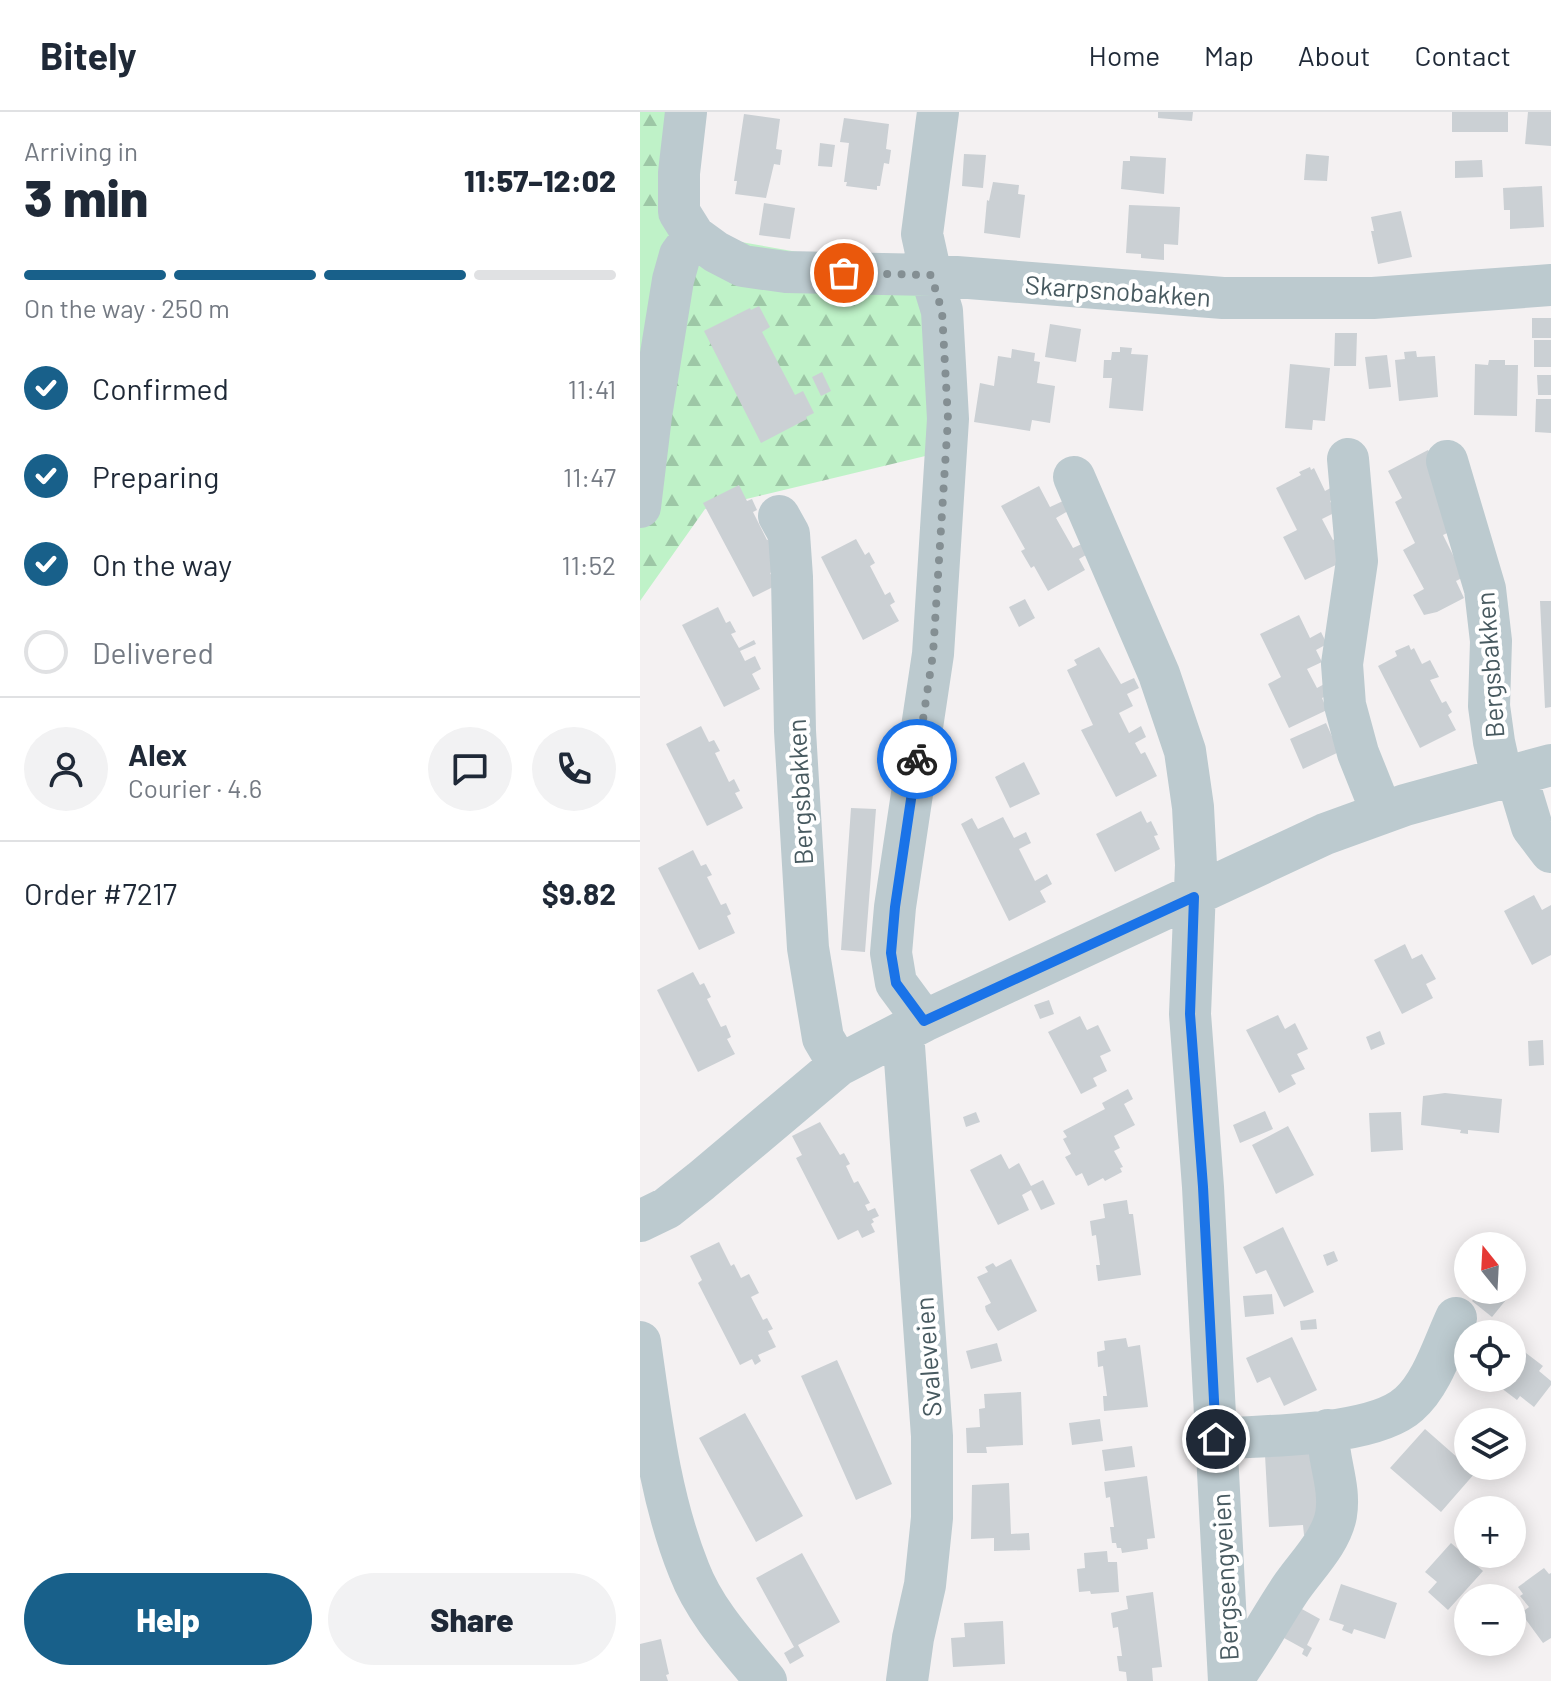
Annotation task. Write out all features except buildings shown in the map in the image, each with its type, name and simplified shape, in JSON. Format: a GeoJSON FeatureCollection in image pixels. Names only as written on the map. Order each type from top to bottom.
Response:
{"type":"FeatureCollection","features":[{"type":"Feature","properties":{"kind":"street"},"geometry":{"type":"LineString","coordinates":[[640,507],[673,280],[680,255],[694,236],[679,212],[679,173],[686,112]]}},
{"type":"Feature","properties":{"kind":"street"},"geometry":{"type":"LineString","coordinates":[[914,1026],[896,983],[891,953],[895,907],[933,654],[945,477],[948,419],[942,311],[922,234],[938,112]]}},
{"type":"Feature","properties":{"kind":"street","name":"Skarpsnobakken"},"geometry":{"type":"LineString","coordinates":[[694,236],[743,266],[786,272],[931,275],[1223,298],[1373,298],[1551,285]]}},
{"type":"Feature","properties":{"kind":"street"},"geometry":{"type":"LineString","coordinates":[[1348,459],[1357,561],[1342,664],[1345,705],[1358,753],[1382,813]]}},
{"type":"Feature","properties":{"kind":"street","name":"Bergsbakken"},"geometry":{"type":"LineString","coordinates":[[1447,461],[1485,589],[1491,641],[1489,706],[1494,742],[1523,773],[1532,827],[1551,852]]}},
{"type":"Feature","properties":{"kind":"street"},"geometry":{"type":"LineString","coordinates":[[1074,477],[1159,674],[1185,751],[1193,807],[1194,897]]}},
{"type":"Feature","properties":{"kind":"street","name":"Bergsbakken"},"geometry":{"type":"LineString","coordinates":[[779,516],[789,534],[792,577],[795,731],[808,948],[823,1038],[839,1065]]}},
{"type":"Feature","properties":{"kind":"street"},"geometry":{"type":"LineString","coordinates":[[640,1221],[667,1208],[839,1065],[914,1026],[1302,844],[1382,813],[1523,773]]}},
{"type":"Feature","properties":{"kind":"street","name":"Bergsengveien"},"geometry":{"type":"LineString","coordinates":[[1194,897],[1190,1014],[1203,1187],[1230,1681]]}},
{"type":"Feature","properties":{"kind":"street","name":"Svaleveien"},"geometry":{"type":"LineString","coordinates":[[907,1681],[925,1585],[932,1518],[932,1436],[914,1026]]}},
{"type":"Feature","properties":{"kind":"street"},"geometry":{"type":"LineString","coordinates":[[1216,1439],[1375,1423],[1410,1404],[1423,1388],[1456,1318]]}},
{"type":"Feature","properties":{"kind":"street"},"geometry":{"type":"LineString","coordinates":[[640,1342],[662,1484],[689,1572],[722,1628],[766,1681]]}},
{"type":"Feature","properties":{"kind":"street"},"geometry":{"type":"LineString","coordinates":[[1230,1681],[1252,1653],[1333,1524],[1336,1497],[1334,1471],[1327,1447],[1328,1430]]}},
{"type":"Feature","properties":{"kind":"green space"},"geometry":{"type":"Polygon","coordinates":[[[640,112],[693,112],[678,231],[951,279],[942,452],[705,509],[640,601],[640,112]]]}},
{"type":"Feature","properties":{"kind":"green space"},"geometry":{"type":"Polygon","coordinates":[[[640,224],[660,224],[671,244],[640,447],[640,224]]]}},
{"type":"Feature","properties":{"kind":"way so far"},"geometry":{"type":"LineString","coordinates":[[844,273],[931,275],[942,311],[948,419],[945,477],[933,654],[917,759]]}},
{"type":"Feature","properties":{"kind":"route"},"geometry":{"type":"LineString","coordinates":[[917,759],[891,953],[896,983],[924,1021],[1194,897],[1190,1014],[1203,1187],[1216,1439]]}}]}
